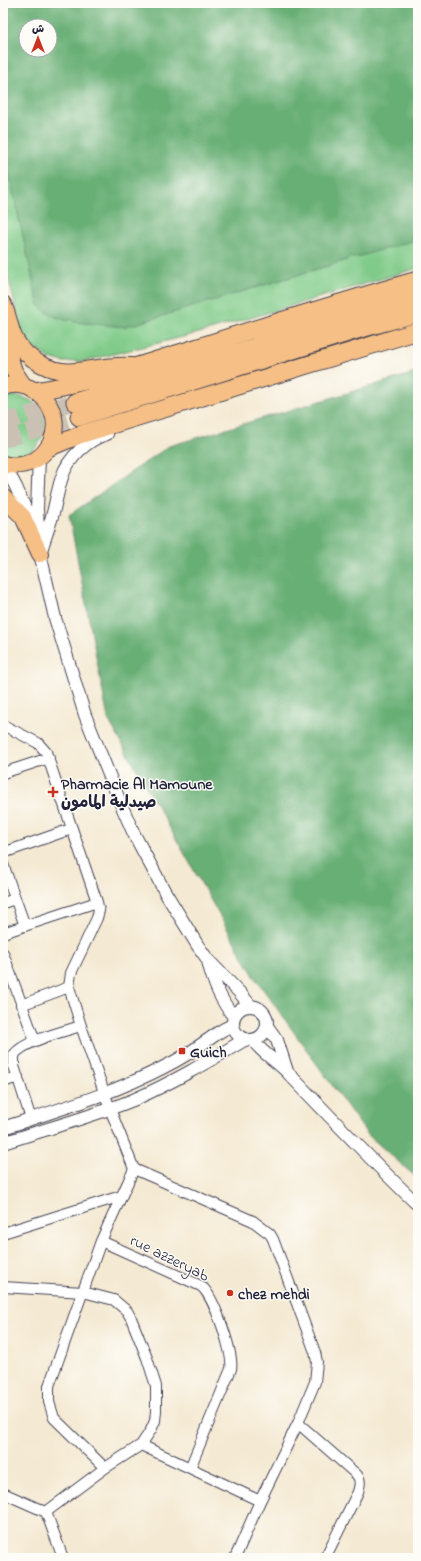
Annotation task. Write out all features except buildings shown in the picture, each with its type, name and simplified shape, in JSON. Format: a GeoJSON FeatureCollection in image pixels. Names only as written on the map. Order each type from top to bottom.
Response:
{"type":"FeatureCollection","features":[{"type":"Feature","properties":{"kind":"highway"},"geometry":{"type":"LineString","coordinates":[[30,388],[61,387],[136,366],[348,300],[418,280]]}},
{"type":"Feature","properties":{"kind":"highway"},"geometry":{"type":"LineString","coordinates":[[418,298],[77,410],[418,313]]}},
{"type":"Feature","properties":{"kind":"highway"},"geometry":{"type":"LineString","coordinates":[[44,453],[76,436],[418,331]]}},
{"type":"Feature","properties":{"kind":"main road"},"geometry":{"type":"LineString","coordinates":[[3,304],[10,329],[20,347],[31,358],[44,366],[59,371],[75,372],[112,365],[136,366]]}},
{"type":"Feature","properties":{"kind":"main road"},"geometry":{"type":"LineString","coordinates":[[3,335],[14,371],[20,382],[44,398],[50,406],[54,416],[54,433],[44,453],[26,464],[19,466],[4,464]]}},
{"type":"Feature","properties":{"kind":"main road"},"geometry":{"type":"LineString","coordinates":[[3,387],[15,385],[30,388]]}},
{"type":"Feature","properties":{"kind":"main road"},"geometry":{"type":"LineString","coordinates":[[3,497],[23,517],[40,554]]}},
{"type":"Feature","properties":{"kind":"street"},"geometry":{"type":"LineString","coordinates":[[40,554],[62,475],[70,463],[84,447],[93,440],[103,435],[120,430],[144,416]]}},
{"type":"Feature","properties":{"kind":"street"},"geometry":{"type":"LineString","coordinates":[[40,554],[37,510],[44,453]]}},
{"type":"Feature","properties":{"kind":"street"},"geometry":{"type":"LineString","coordinates":[[4,464],[31,519],[56,618],[85,715],[134,834],[165,892],[208,960],[240,992],[250,1005],[264,1011],[268,1026],[277,1040],[287,1071]]}},
{"type":"Feature","properties":{"kind":"street"},"geometry":{"type":"LineString","coordinates":[[3,725],[43,747],[99,911],[71,973],[69,987],[110,1109],[134,1169],[253,1221],[270,1234],[315,1352],[317,1362],[314,1382],[298,1423],[260,1501],[235,1558]]}},
{"type":"Feature","properties":{"kind":"street"},"geometry":{"type":"LineString","coordinates":[[3,773],[48,758]]}},
{"type":"Feature","properties":{"kind":"street"},"geometry":{"type":"LineString","coordinates":[[3,853],[71,829]]}},
{"type":"Feature","properties":{"kind":"street"},"geometry":{"type":"LineString","coordinates":[[3,864],[25,926]]}},
{"type":"Feature","properties":{"kind":"street"},"geometry":{"type":"LineString","coordinates":[[3,903],[15,899]]}},
{"type":"Feature","properties":{"kind":"street"},"geometry":{"type":"LineString","coordinates":[[3,933],[96,902]]}},
{"type":"Feature","properties":{"kind":"street"},"geometry":{"type":"LineString","coordinates":[[3,953],[7,978],[21,1004],[35,1041]]}},
{"type":"Feature","properties":{"kind":"street"},"geometry":{"type":"LineString","coordinates":[[208,960],[215,986],[233,1021],[236,1032],[249,1040],[287,1071],[418,1205]]}},
{"type":"Feature","properties":{"kind":"street"},"geometry":{"type":"LineString","coordinates":[[21,1004],[69,987]]}},
{"type":"Feature","properties":{"kind":"street"},"geometry":{"type":"LineString","coordinates":[[3,1128],[105,1093],[166,1066],[203,1044],[233,1021],[239,1010],[250,1005]]}},
{"type":"Feature","properties":{"kind":"street"},"geometry":{"type":"LineString","coordinates":[[31,1119],[14,1066],[14,1055],[35,1041],[81,1026]]}},
{"type":"Feature","properties":{"kind":"street"},"geometry":{"type":"LineString","coordinates":[[3,1143],[110,1109],[167,1084],[229,1049],[249,1040],[257,1039],[264,1034],[268,1026]]}},
{"type":"Feature","properties":{"kind":"street"},"geometry":{"type":"LineString","coordinates":[[229,1049],[240,1047],[248,1048],[265,1054]]}},
{"type":"Feature","properties":{"kind":"street"},"geometry":{"type":"LineString","coordinates":[[3,1082],[18,1077]]}},
{"type":"Feature","properties":{"kind":"street"},"geometry":{"type":"LineString","coordinates":[[105,1468],[54,1418],[48,1402],[48,1386],[101,1241],[134,1169]]}},
{"type":"Feature","properties":{"kind":"street"},"geometry":{"type":"LineString","coordinates":[[3,1233],[121,1196]]}},
{"type":"Feature","properties":{"kind":"street","name":"rue azzeryab"},"geometry":{"type":"LineString","coordinates":[[101,1241],[205,1289],[209,1295],[224,1332],[231,1355],[231,1369],[190,1468]]}},
{"type":"Feature","properties":{"kind":"street"},"geometry":{"type":"LineString","coordinates":[[3,1287],[82,1292],[114,1300],[128,1311],[147,1358],[156,1386],[156,1412],[151,1430],[141,1444],[105,1468],[46,1512]]}},
{"type":"Feature","properties":{"kind":"street"},"geometry":{"type":"LineString","coordinates":[[298,1423],[357,1475],[360,1483],[358,1492],[325,1558]]}},
{"type":"Feature","properties":{"kind":"street"},"geometry":{"type":"LineString","coordinates":[[141,1444],[260,1501]]}},
{"type":"Feature","properties":{"kind":"street"},"geometry":{"type":"LineString","coordinates":[[3,1493],[46,1512],[63,1558]]}},
{"type":"Feature","properties":{"kind":"green space"},"geometry":{"type":"Polygon","coordinates":[[[3,3],[418,3],[418,239],[354,258],[349,257],[347,260],[132,325],[128,324],[126,327],[74,322],[71,319],[68,321],[47,312],[38,303],[3,147],[3,3]]]}},
{"type":"Feature","properties":{"kind":"green space"},"geometry":{"type":"Polygon","coordinates":[[[3,129],[145,284],[418,235],[418,268],[203,332],[85,361],[64,362],[49,358],[31,346],[22,332],[3,257],[3,129]]]}},
{"type":"Feature","properties":{"kind":"green space"},"geometry":{"type":"Polygon","coordinates":[[[418,372],[418,1179],[367,1134],[255,978],[108,719],[69,515],[169,446],[418,372]]]}},
{"type":"Feature","properties":{"kind":"green space"},"geometry":{"type":"Polygon","coordinates":[[[11,396],[27,399],[38,407],[43,419],[44,431],[39,442],[31,451],[19,455],[3,453],[3,399],[11,396]]]}},
{"type":"Feature","properties":{"kind":"tunnel"},"geometry":{"type":"LineString","coordinates":[[3,422],[75,402]]}},
{"type":"Feature","properties":{"kind":"tunnel"},"geometry":{"type":"LineString","coordinates":[[3,439],[79,417]]}},
{"type":"Feature","properties":{"kind":"place","name":"Pharmacie Al Mamoune صيدلية المامون"},"geometry":{"type":"Point","coordinates":[53,792]}},
{"type":"Feature","properties":{"kind":"place","name":"Guich"},"geometry":{"type":"Point","coordinates":[182,1051]}},
{"type":"Feature","properties":{"kind":"place","name":"chez mehdi"},"geometry":{"type":"Point","coordinates":[230,1293]}}]}
